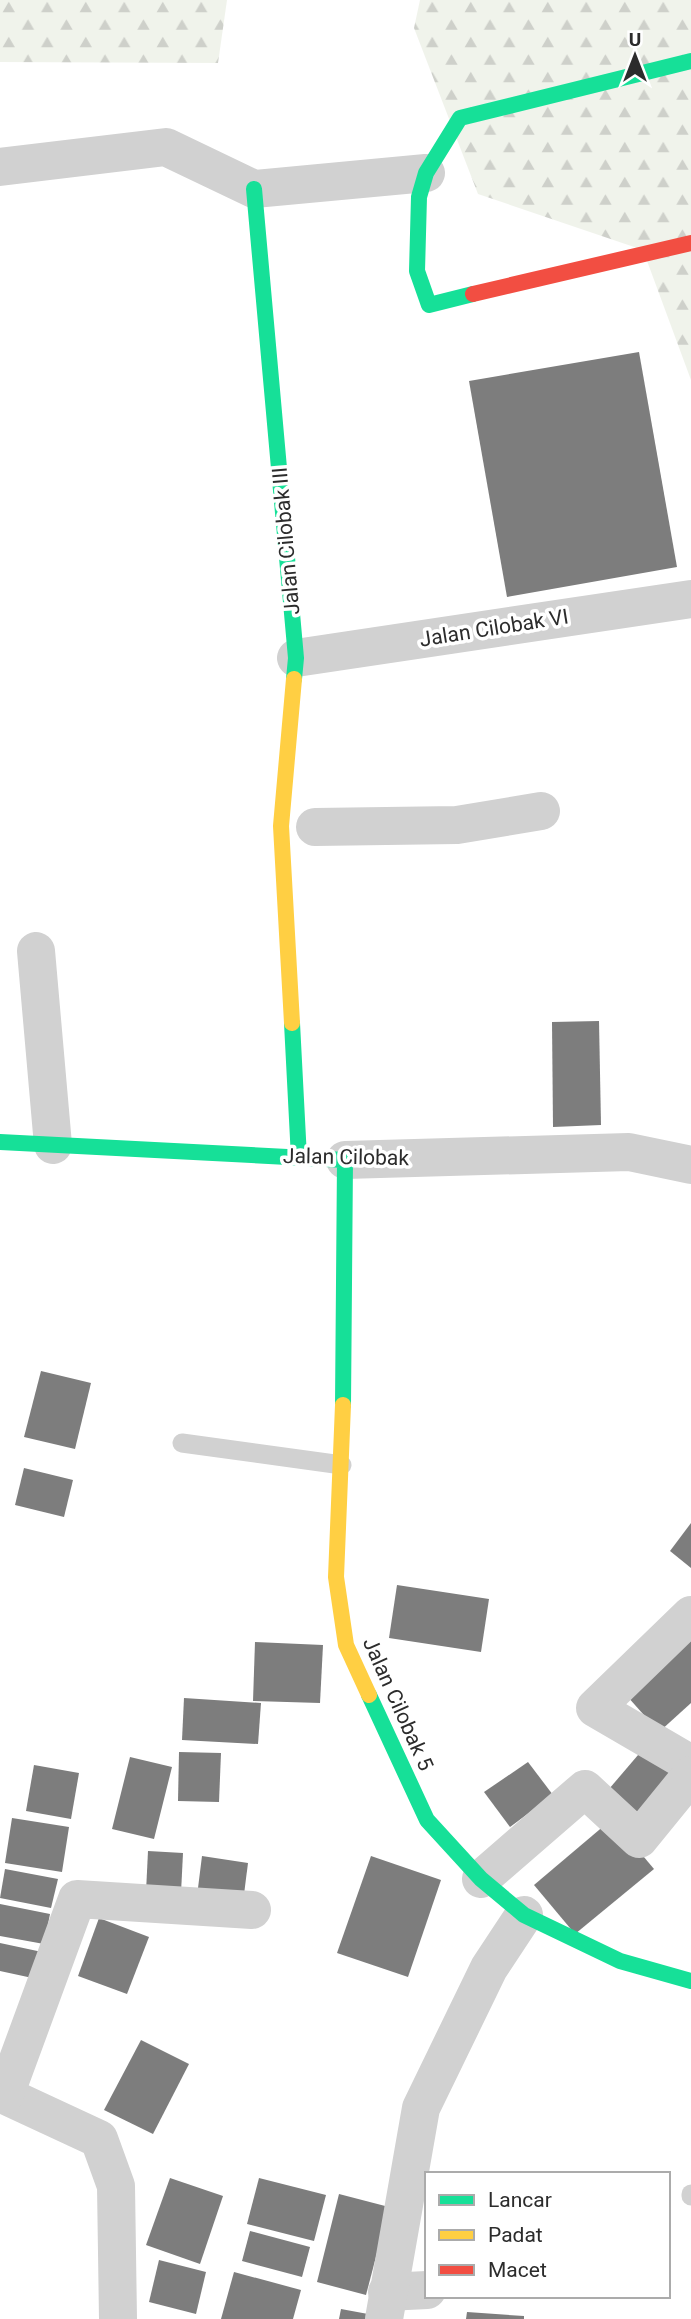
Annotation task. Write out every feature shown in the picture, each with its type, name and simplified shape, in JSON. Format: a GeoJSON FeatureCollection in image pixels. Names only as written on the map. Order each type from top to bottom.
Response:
{"type":"FeatureCollection","features":[{"type":"Feature","properties":{"kind":"street"},"geometry":{"type":"LineString","coordinates":[[691,61],[460,118],[426,173],[419,197],[417,271],[429,305],[691,243]]}},
{"type":"Feature","properties":{"kind":"street"},"geometry":{"type":"LineString","coordinates":[[0,167],[166,147],[254,189],[426,173]]}},
{"type":"Feature","properties":{"kind":"street","name":"Jalan Cilobak III"},"geometry":{"type":"LineString","coordinates":[[254,189],[296,658],[299,1158]]}},
{"type":"Feature","properties":{"kind":"street","name":"Jalan Cilobak VI"},"geometry":{"type":"LineString","coordinates":[[296,658],[691,599]]}},
{"type":"Feature","properties":{"kind":"street"},"geometry":{"type":"LineString","coordinates":[[296,826],[447,826],[541,811]]}},
{"type":"Feature","properties":{"kind":"street"},"geometry":{"type":"LineString","coordinates":[[36,951],[53,1144]]}},
{"type":"Feature","properties":{"kind":"street","name":"Jalan Cilobak"},"geometry":{"type":"LineString","coordinates":[[0,1142],[345,1160],[629,1152],[691,1166]]}},
{"type":"Feature","properties":{"kind":"street","name":"Jalan Cilobak 5"},"geometry":{"type":"LineString","coordinates":[[345,1160],[342,1465],[336,1577],[346,1645],[427,1820],[481,1879],[524,1915],[620,1961],[691,1981]]}},
{"type":"Feature","properties":{"kind":"street"},"geometry":{"type":"LineString","coordinates":[[691,1615],[595,1708],[691,1765]]}},
{"type":"Feature","properties":{"kind":"street"},"geometry":{"type":"LineString","coordinates":[[481,1879],[585,1789],[639,1839],[691,1775]]}},
{"type":"Feature","properties":{"kind":"street"},"geometry":{"type":"LineString","coordinates":[[117,2319],[116,2186],[99,2139],[3,2094],[77,1899],[252,1910]]}},
{"type":"Feature","properties":{"kind":"street"},"geometry":{"type":"LineString","coordinates":[[386,2306],[421,2108],[489,1968],[524,1915]]}},
{"type":"Feature","properties":{"kind":"street"},"geometry":{"type":"LineString","coordinates":[[386,2306],[425,2291]]}},
{"type":"Feature","properties":{"kind":"lane"},"geometry":{"type":"LineString","coordinates":[[182,1443],[342,1465]]}},
{"type":"Feature","properties":{"kind":"green space"},"geometry":{"type":"Polygon","coordinates":[[[0,0],[227,0],[218,63],[0,62],[0,0]]]}},
{"type":"Feature","properties":{"kind":"green space"},"geometry":{"type":"Polygon","coordinates":[[[420,0],[691,0],[691,380],[643,250],[478,194],[414,28],[420,0]]]}},
{"type":"Feature","properties":{"kind":"building"},"geometry":{"type":"Polygon","coordinates":[[[639,352],[677,567],[507,597],[469,381],[639,352]]]}},
{"type":"Feature","properties":{"kind":"building"},"geometry":{"type":"Polygon","coordinates":[[[599,1021],[601,1125],[553,1127],[552,1022],[599,1021]]]}},
{"type":"Feature","properties":{"kind":"building"},"geometry":{"type":"Polygon","coordinates":[[[41,1371],[91,1383],[75,1449],[24,1437],[41,1371]]]}},
{"type":"Feature","properties":{"kind":"building"},"geometry":{"type":"Polygon","coordinates":[[[24,1468],[73,1480],[64,1517],[15,1505],[24,1468]]]}},
{"type":"Feature","properties":{"kind":"building"},"geometry":{"type":"Polygon","coordinates":[[[691,1523],[691,1568],[670,1551],[691,1523]]]}},
{"type":"Feature","properties":{"kind":"building"},"geometry":{"type":"Polygon","coordinates":[[[397,1585],[489,1599],[481,1652],[389,1638],[397,1585]]]}},
{"type":"Feature","properties":{"kind":"building"},"geometry":{"type":"Polygon","coordinates":[[[691,1635],[691,1703],[659,1732],[627,1696],[691,1635]]]}},
{"type":"Feature","properties":{"kind":"building"},"geometry":{"type":"Polygon","coordinates":[[[255,1642],[323,1645],[320,1703],[253,1701],[255,1642]]]}},
{"type":"Feature","properties":{"kind":"building"},"geometry":{"type":"Polygon","coordinates":[[[184,1698],[261,1703],[258,1744],[182,1740],[184,1698]]]}},
{"type":"Feature","properties":{"kind":"building"},"geometry":{"type":"Polygon","coordinates":[[[650,1741],[686,1772],[645,1819],[609,1789],[650,1741]]]}},
{"type":"Feature","properties":{"kind":"building"},"geometry":{"type":"Polygon","coordinates":[[[179,1752],[221,1753],[219,1802],[178,1801],[179,1752]]]}},
{"type":"Feature","properties":{"kind":"building"},"geometry":{"type":"Polygon","coordinates":[[[130,1757],[172,1767],[154,1839],[112,1829],[130,1757]]]}},
{"type":"Feature","properties":{"kind":"building"},"geometry":{"type":"Polygon","coordinates":[[[528,1762],[553,1795],[510,1827],[484,1792],[528,1762]]]}},
{"type":"Feature","properties":{"kind":"building"},"geometry":{"type":"Polygon","coordinates":[[[34,1765],[79,1773],[71,1819],[26,1811],[34,1765]]]}},
{"type":"Feature","properties":{"kind":"building"},"geometry":{"type":"Polygon","coordinates":[[[12,1818],[69,1827],[62,1872],[5,1863],[12,1818]]]}},
{"type":"Feature","properties":{"kind":"building"},"geometry":{"type":"Polygon","coordinates":[[[612,1819],[654,1869],[575,1934],[534,1885],[612,1819]]]}},
{"type":"Feature","properties":{"kind":"building"},"geometry":{"type":"Polygon","coordinates":[[[148,1851],[183,1853],[181,1893],[146,1892],[148,1851]]]}},
{"type":"Feature","properties":{"kind":"building"},"geometry":{"type":"Polygon","coordinates":[[[202,1856],[248,1863],[243,1902],[197,1896],[202,1856]]]}},
{"type":"Feature","properties":{"kind":"building"},"geometry":{"type":"Polygon","coordinates":[[[371,1856],[441,1880],[408,1977],[337,1953],[371,1856]]]}},
{"type":"Feature","properties":{"kind":"building"},"geometry":{"type":"Polygon","coordinates":[[[5,1869],[58,1879],[51,1908],[0,1898],[5,1869]]]}},
{"type":"Feature","properties":{"kind":"building"},"geometry":{"type":"Polygon","coordinates":[[[0,1904],[50,1914],[44,1944],[0,1936],[0,1904]]]}},
{"type":"Feature","properties":{"kind":"building"},"geometry":{"type":"Polygon","coordinates":[[[99,1918],[149,1937],[127,1994],[78,1976],[99,1918]]]}},
{"type":"Feature","properties":{"kind":"building"},"geometry":{"type":"Polygon","coordinates":[[[0,1943],[42,1952],[37,1979],[0,1971],[0,1943]]]}},
{"type":"Feature","properties":{"kind":"building"},"geometry":{"type":"Polygon","coordinates":[[[141,2040],[189,2064],[153,2134],[104,2110],[141,2040]]]}},
{"type":"Feature","properties":{"kind":"building"},"geometry":{"type":"Polygon","coordinates":[[[170,2178],[223,2196],[200,2264],[146,2245],[170,2178]]]}},
{"type":"Feature","properties":{"kind":"building"},"geometry":{"type":"Polygon","coordinates":[[[259,2178],[326,2195],[314,2241],[247,2224],[259,2178]]]}},
{"type":"Feature","properties":{"kind":"building"},"geometry":{"type":"Polygon","coordinates":[[[339,2194],[389,2207],[366,2295],[317,2282],[339,2194]]]}},
{"type":"Feature","properties":{"kind":"building"},"geometry":{"type":"Polygon","coordinates":[[[250,2231],[310,2247],[302,2277],[242,2261],[250,2231]]]}},
{"type":"Feature","properties":{"kind":"building"},"geometry":{"type":"Polygon","coordinates":[[[159,2260],[206,2272],[196,2314],[149,2302],[159,2260]]]}},
{"type":"Feature","properties":{"kind":"building"},"geometry":{"type":"Polygon","coordinates":[[[234,2272],[301,2290],[293,2319],[221,2319],[234,2272]]]}},
{"type":"Feature","properties":{"kind":"building"},"geometry":{"type":"Polygon","coordinates":[[[341,2309],[368,2314],[367,2319],[339,2319],[341,2309]]]}},
{"type":"Feature","properties":{"kind":"building"},"geometry":{"type":"Polygon","coordinates":[[[467,2312],[524,2316],[524,2319],[466,2319],[467,2312]]]}},
{"type":"Feature","properties":{"kind":"traffic: fast"},"geometry":{"type":"LineString","coordinates":[[473,294],[429,305],[417,271],[419,197],[426,173],[460,118],[691,61]]}},
{"type":"Feature","properties":{"kind":"traffic: fast"},"geometry":{"type":"LineString","coordinates":[[254,189],[296,658],[294,679]]}},
{"type":"Feature","properties":{"kind":"traffic: fast"},"geometry":{"type":"LineString","coordinates":[[292,1023],[299,1158]]}},
{"type":"Feature","properties":{"kind":"traffic: fast"},"geometry":{"type":"LineString","coordinates":[[0,1142],[345,1160],[343,1405]]}},
{"type":"Feature","properties":{"kind":"traffic: fast"},"geometry":{"type":"LineString","coordinates":[[369,1695],[427,1820],[481,1879],[524,1915],[620,1961],[691,1981]]}},
{"type":"Feature","properties":{"kind":"traffic: slow"},"geometry":{"type":"LineString","coordinates":[[292,1023],[281,826],[294,679]]}},
{"type":"Feature","properties":{"kind":"traffic: slow"},"geometry":{"type":"LineString","coordinates":[[343,1405],[336,1577],[346,1645],[369,1695]]}},
{"type":"Feature","properties":{"kind":"traffic: jam"},"geometry":{"type":"LineString","coordinates":[[473,294],[691,243]]}}]}
